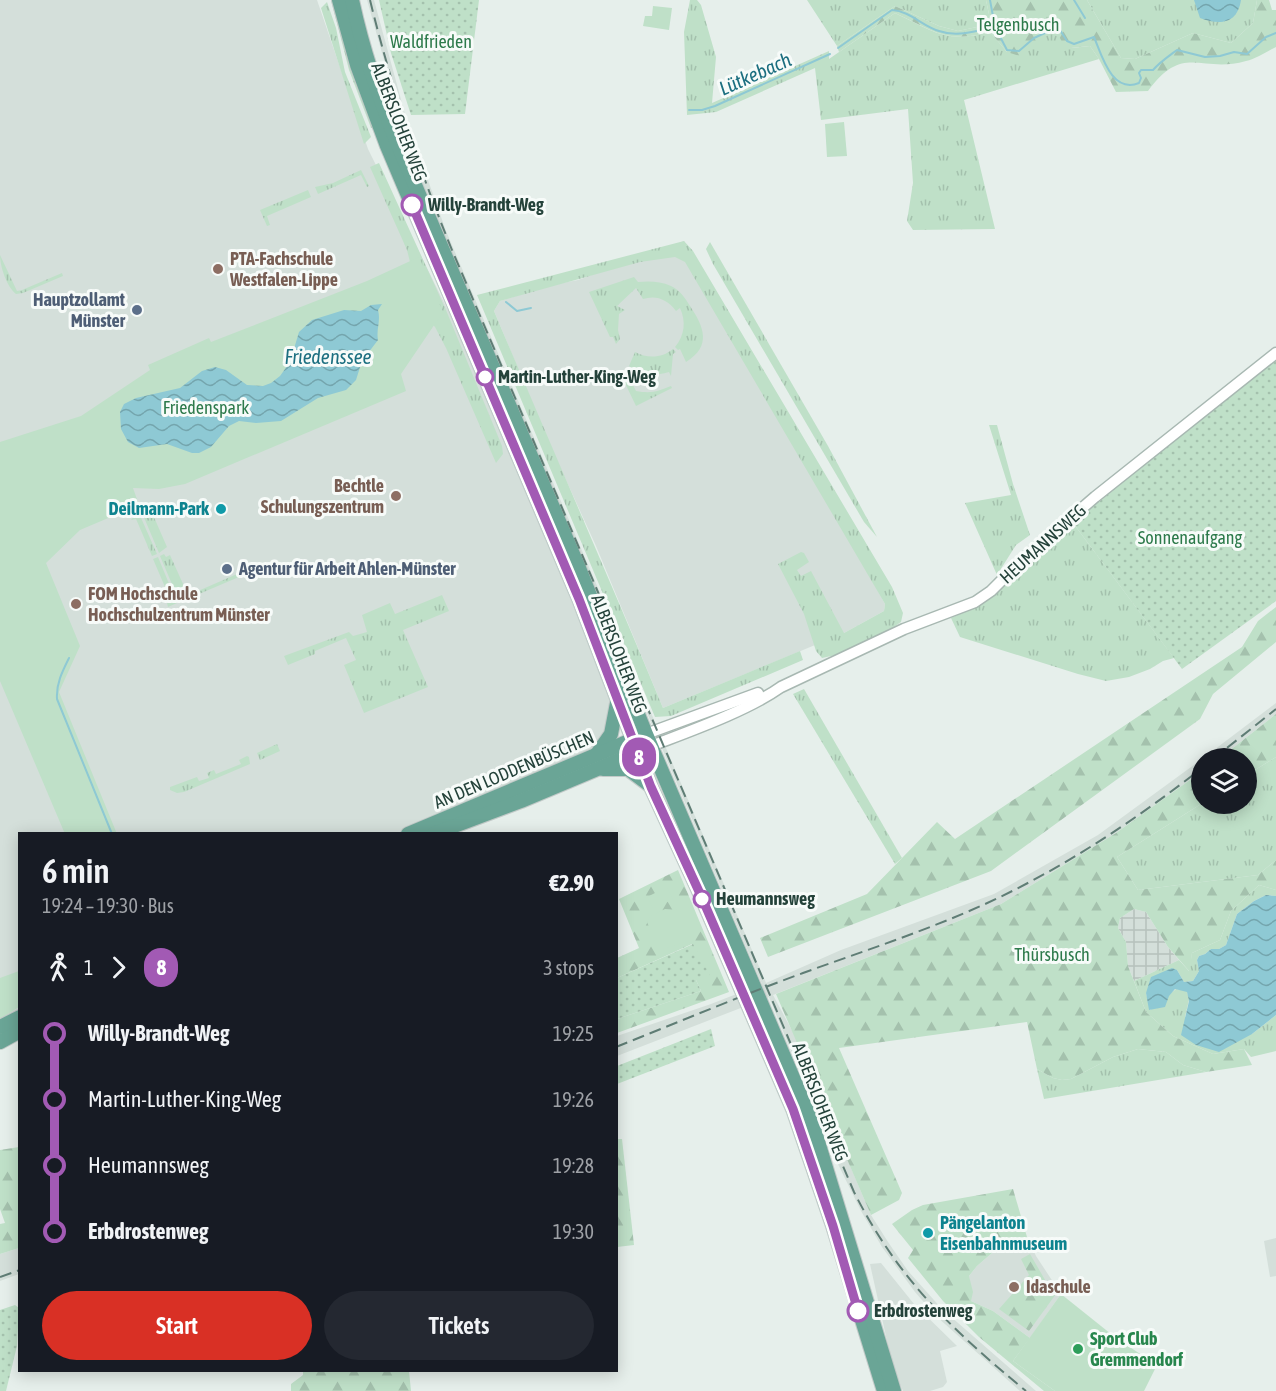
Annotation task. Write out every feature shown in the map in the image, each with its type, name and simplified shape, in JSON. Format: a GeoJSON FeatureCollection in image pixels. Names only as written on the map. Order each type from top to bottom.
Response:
{"type":"FeatureCollection","features":[{"type":"Feature","properties":{"kind":"main road","name":"ALBERSLOHER WEG"},"geometry":{"type":"LineString","coordinates":[[339,0],[357,65],[387,146],[579,599],[618,701],[642,743],[651,787],[707,909],[793,1109],[833,1226],[884,1391]]}},
{"type":"Feature","properties":{"kind":"main road","name":"ALBERSLOHER WEG"},"geometry":{"type":"LineString","coordinates":[[352,0],[363,48],[383,108],[579,568],[642,743],[812,1122],[894,1391]]}},
{"type":"Feature","properties":{"kind":"main road"},"geometry":{"type":"LineString","coordinates":[[596,755],[612,730],[618,701]]}},
{"type":"Feature","properties":{"kind":"main road","name":"AN DEN LODDENBÜSCHEN"},"geometry":{"type":"LineString","coordinates":[[413,832],[596,755],[642,743]]}},
{"type":"Feature","properties":{"kind":"main road","name":"AN DEN LODDENBÜSCHEN"},"geometry":{"type":"LineString","coordinates":[[438,832],[521,801],[592,770],[642,743]]}},
{"type":"Feature","properties":{"kind":"main road"},"geometry":{"type":"LineString","coordinates":[[592,770],[617,768],[628,770],[644,779],[651,787]]}},
{"type":"Feature","properties":{"kind":"main road"},"geometry":{"type":"LineString","coordinates":[[0,1028],[18,1018]]}},
{"type":"Feature","properties":{"kind":"main road"},"geometry":{"type":"LineString","coordinates":[[0,1042],[18,1032]]}},
{"type":"Feature","properties":{"kind":"street","name":"HEUMANNSWEG"},"geometry":{"type":"LineString","coordinates":[[642,743],[768,689],[781,687],[904,629],[975,602],[1095,497],[1276,353]]}},
{"type":"Feature","properties":{"kind":"shaded area"},"geometry":{"type":"Polygon","coordinates":[[[0,0],[317,0],[368,149],[480,375],[612,701],[605,737],[595,748],[562,766],[404,832],[18,832],[18,1014],[0,1024],[0,0]]]}},
{"type":"Feature","properties":{"kind":"shaded area"},"geometry":{"type":"Polygon","coordinates":[[[367,0],[374,0],[406,118],[446,231],[766,983],[841,950],[994,894],[1098,835],[1191,767],[1191,779],[1116,833],[1001,904],[773,995],[795,1036],[871,1215],[888,1242],[908,1271],[942,1309],[1036,1391],[1020,1391],[936,1316],[882,1247],[836,1160],[769,997],[618,1056],[618,1036],[762,984],[424,187],[401,120],[367,0]]]}},
{"type":"Feature","properties":{"kind":"shaded area"},"geometry":{"type":"Polygon","coordinates":[[[684,241],[885,604],[884,611],[844,633],[663,708],[596,546],[551,447],[494,311],[500,301],[551,285],[578,280],[684,241]]]}},
{"type":"Feature","properties":{"kind":"shaded area"},"geometry":{"type":"Polygon","coordinates":[[[1276,703],[1276,714],[1233,748],[1217,748],[1276,703]]]}},
{"type":"Feature","properties":{"kind":"shaded area"},"geometry":{"type":"Polygon","coordinates":[[[1134,909],[1146,912],[1179,960],[1134,981],[1128,966],[1126,942],[1118,928],[1120,918],[1134,909]]]}},
{"type":"Feature","properties":{"kind":"shaded area","name":"Idaschule"},"geometry":{"type":"Polygon","coordinates":[[[1027,1237],[1036,1256],[1061,1294],[1030,1338],[993,1311],[971,1301],[969,1276],[992,1253],[1006,1251],[1027,1237]]]}},
{"type":"Feature","properties":{"kind":"shaded area"},"geometry":{"type":"Polygon","coordinates":[[[1276,1238],[1276,1276],[1270,1277],[1264,1241],[1276,1238]]]}},
{"type":"Feature","properties":{"kind":"shaded area"},"geometry":{"type":"Polygon","coordinates":[[[18,1248],[18,1274],[0,1281],[0,1254],[18,1248]]]}},
{"type":"Feature","properties":{"kind":"shaded area"},"geometry":{"type":"Polygon","coordinates":[[[881,1263],[914,1304],[957,1346],[940,1351],[947,1382],[943,1387],[930,1391],[903,1391],[893,1368],[870,1264],[881,1263]]]}},
{"type":"Feature","properties":{"kind":"green space"},"geometry":{"type":"Polygon","coordinates":[[[331,0],[335,0],[352,72],[373,127],[371,128],[349,70],[331,0]]]}},
{"type":"Feature","properties":{"kind":"green space","name":"Waldfrieden"},"geometry":{"type":"Polygon","coordinates":[[[379,0],[479,0],[465,114],[411,115],[391,53],[379,0]]]}},
{"type":"Feature","properties":{"kind":"green space"},"geometry":{"type":"Polygon","coordinates":[[[690,0],[697,0],[701,5],[716,57],[712,103],[829,51],[829,59],[895,13],[940,34],[962,37],[990,32],[1007,52],[1052,30],[1057,32],[1072,48],[1090,46],[1099,59],[964,100],[995,229],[913,230],[907,221],[913,183],[908,109],[821,120],[815,68],[716,112],[687,115],[684,32],[690,0]]]}},
{"type":"Feature","properties":{"kind":"green space"},"geometry":{"type":"Polygon","coordinates":[[[807,0],[986,0],[991,24],[958,31],[939,26],[895,6],[837,46],[807,0]]]}},
{"type":"Feature","properties":{"kind":"green space","name":"Telgenbusch"},"geometry":{"type":"Polygon","coordinates":[[[986,0],[1087,0],[1121,58],[1135,59],[1193,33],[1231,43],[1253,23],[1257,0],[1269,0],[1272,10],[1276,10],[1276,47],[1250,60],[1230,64],[1183,63],[1172,67],[1148,91],[1116,92],[1090,46],[1071,48],[1063,44],[1057,32],[1052,30],[1020,56],[1007,52],[990,32],[962,37],[941,34],[895,13],[839,52],[837,46],[895,6],[939,26],[958,31],[991,24],[986,0]]]}},
{"type":"Feature","properties":{"kind":"green space"},"geometry":{"type":"Polygon","coordinates":[[[1087,0],[1257,0],[1253,23],[1231,43],[1193,33],[1135,59],[1121,58],[1087,0]]]}},
{"type":"Feature","properties":{"kind":"green space"},"geometry":{"type":"Polygon","coordinates":[[[327,2],[336,28],[345,72],[371,137],[364,144],[321,8],[327,2]]]}},
{"type":"Feature","properties":{"kind":"green space"},"geometry":{"type":"Polygon","coordinates":[[[653,6],[672,8],[669,30],[643,26],[645,16],[652,16],[653,6]]]}},
{"type":"Feature","properties":{"kind":"green space"},"geometry":{"type":"Polygon","coordinates":[[[844,122],[847,156],[827,157],[825,124],[844,122]]]}},
{"type":"Feature","properties":{"kind":"green space"},"geometry":{"type":"Polygon","coordinates":[[[379,163],[446,310],[502,446],[503,454],[496,463],[446,348],[435,327],[414,302],[413,274],[407,250],[370,167],[379,163]]]}},
{"type":"Feature","properties":{"kind":"green space"},"geometry":{"type":"Polygon","coordinates":[[[361,170],[369,186],[367,187],[361,175],[318,194],[315,187],[333,183],[361,170]]]}},
{"type":"Feature","properties":{"kind":"green space"},"geometry":{"type":"Polygon","coordinates":[[[308,190],[311,197],[267,216],[270,225],[267,226],[260,210],[308,190]]]}},
{"type":"Feature","properties":{"kind":"green space"},"geometry":{"type":"Polygon","coordinates":[[[684,241],[693,251],[892,587],[903,613],[901,622],[853,649],[822,658],[816,651],[804,614],[778,564],[801,552],[804,553],[809,562],[797,570],[801,576],[811,571],[844,633],[884,611],[885,604],[685,262],[675,257],[640,262],[500,301],[494,311],[663,708],[800,651],[803,660],[671,716],[655,717],[477,295],[684,241]]]}},
{"type":"Feature","properties":{"kind":"green space"},"geometry":{"type":"Polygon","coordinates":[[[710,242],[828,446],[877,537],[864,522],[713,264],[706,249],[710,242]]]}},
{"type":"Feature","properties":{"kind":"green space"},"geometry":{"type":"Polygon","coordinates":[[[0,255],[17,291],[62,273],[63,276],[16,294],[5,276],[0,255]]]}},
{"type":"Feature","properties":{"kind":"green space","name":"Friedenspark"},"geometry":{"type":"Polygon","coordinates":[[[419,257],[443,312],[401,374],[406,391],[185,484],[159,489],[133,488],[139,505],[80,530],[46,563],[80,646],[59,692],[116,832],[64,832],[0,681],[0,442],[81,416],[150,370],[148,365],[209,338],[211,342],[367,281],[419,257]]]}},
{"type":"Feature","properties":{"kind":"green space"},"geometry":{"type":"Polygon","coordinates":[[[634,277],[638,282],[659,282],[674,288],[680,292],[695,314],[702,329],[702,343],[700,349],[686,362],[680,349],[675,347],[684,328],[680,308],[676,311],[665,301],[657,298],[643,299],[636,288],[617,306],[625,310],[619,314],[620,339],[616,344],[613,337],[610,337],[589,292],[634,277]]]}},
{"type":"Feature","properties":{"kind":"green space"},"geometry":{"type":"Polygon","coordinates":[[[673,349],[676,352],[673,354],[671,376],[669,372],[643,374],[629,366],[635,352],[645,356],[655,356],[673,349]]]}},
{"type":"Feature","properties":{"kind":"green space","name":"Sonnenaufgang"},"geometry":{"type":"Polygon","coordinates":[[[1276,357],[1276,601],[1182,669],[1073,523],[1276,357]]]}},
{"type":"Feature","properties":{"kind":"green space"},"geometry":{"type":"Polygon","coordinates":[[[623,379],[632,383],[636,391],[651,392],[671,386],[672,388],[636,406],[623,379]]]}},
{"type":"Feature","properties":{"kind":"green space"},"geometry":{"type":"Polygon","coordinates":[[[989,425],[997,425],[1030,535],[1016,545],[997,575],[965,503],[1011,495],[989,425]]]}},
{"type":"Feature","properties":{"kind":"green space"},"geometry":{"type":"Polygon","coordinates":[[[154,503],[157,505],[150,508],[167,547],[159,553],[140,508],[154,503]]]}},
{"type":"Feature","properties":{"kind":"green space"},"geometry":{"type":"Polygon","coordinates":[[[138,511],[157,554],[152,556],[136,519],[131,520],[138,511]]]}},
{"type":"Feature","properties":{"kind":"green space"},"geometry":{"type":"Polygon","coordinates":[[[1073,523],[1174,658],[1129,677],[1106,681],[960,637],[951,618],[984,603],[1073,523]]]}},
{"type":"Feature","properties":{"kind":"green space"},"geometry":{"type":"Polygon","coordinates":[[[164,554],[166,557],[170,555],[188,595],[193,593],[194,597],[180,603],[160,556],[164,554]]]}},
{"type":"Feature","properties":{"kind":"green space"},"geometry":{"type":"Polygon","coordinates":[[[158,557],[177,603],[168,607],[167,603],[171,601],[153,559],[158,557]]]}},
{"type":"Feature","properties":{"kind":"green space"},"geometry":{"type":"Polygon","coordinates":[[[258,565],[260,568],[199,594],[198,591],[258,565]]]}},
{"type":"Feature","properties":{"kind":"green space"},"geometry":{"type":"Polygon","coordinates":[[[442,595],[449,611],[403,630],[428,687],[364,713],[344,665],[356,660],[346,638],[288,665],[284,656],[349,632],[353,636],[367,632],[362,615],[390,603],[395,614],[442,595]]]}},
{"type":"Feature","properties":{"kind":"green space"},"geometry":{"type":"Polygon","coordinates":[[[1276,607],[1276,642],[1213,694],[1200,719],[991,871],[768,957],[760,938],[867,894],[937,822],[955,839],[1242,647],[1258,621],[1276,607]]]}},
{"type":"Feature","properties":{"kind":"green space"},"geometry":{"type":"Polygon","coordinates":[[[804,689],[902,858],[895,864],[793,694],[804,689]]]}},
{"type":"Feature","properties":{"kind":"green space"},"geometry":{"type":"Polygon","coordinates":[[[1276,714],[1276,757],[1257,769],[1257,748],[1233,748],[1276,714]]]}},
{"type":"Feature","properties":{"kind":"green space"},"geometry":{"type":"Polygon","coordinates":[[[277,744],[280,751],[260,760],[257,753],[277,744]]]}},
{"type":"Feature","properties":{"kind":"green space"},"geometry":{"type":"Polygon","coordinates":[[[247,756],[250,764],[184,792],[177,793],[170,790],[170,787],[197,777],[199,781],[209,778],[207,773],[214,770],[216,774],[241,764],[239,760],[247,756]]]}},
{"type":"Feature","properties":{"kind":"green space"},"geometry":{"type":"Polygon","coordinates":[[[1276,757],[1276,860],[1258,875],[1138,890],[1117,857],[1191,810],[1191,814],[1257,814],[1257,769],[1276,757]]]}},
{"type":"Feature","properties":{"kind":"green space","name":"Thürsbusch"},"geometry":{"type":"Polygon","coordinates":[[[1191,779],[1191,810],[1117,857],[1138,890],[1258,875],[1276,860],[1276,890],[1259,885],[1231,911],[1220,940],[1192,953],[1190,972],[1168,947],[1146,912],[1134,909],[1120,918],[1118,928],[1126,942],[1128,966],[1146,1012],[1173,1036],[1213,1054],[1244,1049],[1252,1065],[1206,1072],[1183,1065],[1166,1052],[1138,1049],[1113,1057],[1071,1079],[1062,1080],[1037,1069],[1027,1022],[839,1048],[902,1193],[899,1200],[871,1215],[776,994],[1001,904],[1116,833],[1191,779]]]}},
{"type":"Feature","properties":{"kind":"green space"},"geometry":{"type":"Polygon","coordinates":[[[678,870],[729,992],[618,1033],[618,1019],[701,991],[696,980],[692,944],[618,978],[618,958],[639,948],[619,899],[678,870]]]}},
{"type":"Feature","properties":{"kind":"green space"},"geometry":{"type":"Polygon","coordinates":[[[1259,885],[1276,890],[1276,896],[1266,895],[1237,914],[1226,945],[1219,949],[1211,949],[1199,956],[1197,960],[1199,971],[1193,981],[1184,982],[1177,970],[1146,993],[1150,1010],[1176,989],[1187,991],[1189,1000],[1185,1017],[1252,1034],[1276,1015],[1276,1051],[1251,1057],[1244,1049],[1213,1054],[1173,1036],[1146,1012],[1134,981],[1179,960],[1189,971],[1192,953],[1220,940],[1231,911],[1259,885]]]}},
{"type":"Feature","properties":{"kind":"green space"},"geometry":{"type":"Polygon","coordinates":[[[667,887],[673,899],[653,909],[647,897],[667,887]]]}},
{"type":"Feature","properties":{"kind":"green space"},"geometry":{"type":"Polygon","coordinates":[[[665,909],[680,910],[693,925],[693,931],[684,942],[664,949],[656,945],[647,922],[650,916],[665,909]]]}},
{"type":"Feature","properties":{"kind":"green space"},"geometry":{"type":"Polygon","coordinates":[[[693,944],[710,975],[696,980],[701,991],[618,1019],[618,978],[693,944]]]}},
{"type":"Feature","properties":{"kind":"green space"},"geometry":{"type":"Polygon","coordinates":[[[18,971],[18,1008],[0,1019],[0,978],[18,971]]]}},
{"type":"Feature","properties":{"kind":"green space"},"geometry":{"type":"Polygon","coordinates":[[[711,1029],[715,1046],[618,1084],[618,1066],[711,1029]]]}},
{"type":"Feature","properties":{"kind":"green space"},"geometry":{"type":"Polygon","coordinates":[[[1138,1049],[1166,1052],[1183,1065],[1206,1072],[1044,1099],[1037,1069],[1053,1078],[1071,1079],[1113,1057],[1138,1049]]]}},
{"type":"Feature","properties":{"kind":"green space"},"geometry":{"type":"Polygon","coordinates":[[[618,1139],[622,1139],[634,1245],[618,1247],[618,1139]]]}},
{"type":"Feature","properties":{"kind":"green space"},"geometry":{"type":"Polygon","coordinates":[[[18,1147],[18,1248],[0,1254],[0,1224],[5,1223],[0,1209],[0,1150],[18,1147]]]}},
{"type":"Feature","properties":{"kind":"green space"},"geometry":{"type":"Polygon","coordinates":[[[1013,1189],[1027,1237],[1006,1251],[992,1253],[977,1266],[969,1276],[973,1292],[971,1301],[993,1311],[1030,1338],[1013,1361],[1055,1391],[1044,1391],[979,1337],[943,1301],[908,1258],[913,1250],[892,1224],[923,1205],[1013,1189]]]}},
{"type":"Feature","properties":{"kind":"green space"},"geometry":{"type":"Polygon","coordinates":[[[1030,1254],[1048,1285],[1056,1294],[1029,1331],[999,1309],[1029,1275],[1021,1259],[1030,1254]]]}},
{"type":"Feature","properties":{"kind":"green space","name":"Sport Club Gremmendorf"},"geometry":{"type":"Polygon","coordinates":[[[1061,1294],[1116,1338],[1157,1365],[1144,1391],[1055,1391],[1013,1361],[1061,1294]]]}},
{"type":"Feature","properties":{"kind":"green space"},"geometry":{"type":"Polygon","coordinates":[[[15,1305],[18,1307],[17,1346],[6,1391],[0,1391],[0,1310],[15,1305]]]}},
{"type":"Feature","properties":{"kind":"green space"},"geometry":{"type":"Polygon","coordinates":[[[303,1372],[409,1372],[411,1391],[291,1391],[291,1384],[303,1375],[303,1372]]]}},
{"type":"Feature","properties":{"kind":"water"},"geometry":{"type":"Polygon","coordinates":[[[1194,0],[1241,0],[1236,14],[1231,19],[1214,22],[1200,18],[1194,0]]]}},
{"type":"Feature","properties":{"kind":"water","name":"Friedenssee"},"geometry":{"type":"Polygon","coordinates":[[[382,304],[378,310],[378,340],[362,361],[356,380],[346,390],[318,398],[281,421],[256,423],[239,421],[229,426],[211,447],[199,453],[192,453],[167,444],[139,448],[128,442],[121,429],[120,412],[124,404],[136,398],[180,388],[202,371],[215,367],[226,370],[247,385],[263,386],[271,383],[280,376],[290,362],[299,332],[312,320],[344,310],[361,311],[371,305],[382,304]]]}},
{"type":"Feature","properties":{"kind":"water"},"geometry":{"type":"Polygon","coordinates":[[[1266,895],[1276,896],[1276,1015],[1252,1034],[1219,1052],[1196,1045],[1181,1035],[1189,1001],[1187,992],[1175,989],[1169,996],[1165,1007],[1149,1010],[1146,993],[1151,977],[1172,968],[1177,970],[1184,982],[1193,981],[1199,971],[1197,960],[1199,956],[1211,949],[1219,949],[1226,945],[1237,914],[1266,895]]]}},
{"type":"Feature","properties":{"kind":"waterway"},"geometry":{"type":"LineString","coordinates":[[990,0],[995,27],[1007,50],[1019,51],[1034,38],[1058,27],[1067,41],[1074,44],[1094,37],[1109,71],[1122,83],[1130,85],[1139,83],[1141,70],[1153,70],[1177,50],[1205,57],[1234,52],[1247,54],[1266,37],[1276,33]]}},
{"type":"Feature","properties":{"kind":"waterway"},"geometry":{"type":"LineString","coordinates":[[1074,0],[1085,18]]}},
{"type":"Feature","properties":{"kind":"waterway","name":"Lütkebach"},"geometry":{"type":"LineString","coordinates":[[838,48],[892,10],[905,13],[933,29],[946,33],[960,34],[995,27]]}},
{"type":"Feature","properties":{"kind":"waterway","name":"Lütkebach"},"geometry":{"type":"LineString","coordinates":[[689,110],[702,110],[715,106],[830,54]]}},
{"type":"Feature","properties":{"kind":"waterway"},"geometry":{"type":"LineString","coordinates":[[506,302],[517,311],[531,308]]}},
{"type":"Feature","properties":{"kind":"waterway"},"geometry":{"type":"LineString","coordinates":[[69,658],[59,683],[57,699],[111,832]]}},
{"type":"Feature","properties":{"kind":"railway"},"geometry":{"type":"LineString","coordinates":[[370,0],[406,127],[452,250],[854,1192],[889,1251],[928,1301],[950,1324],[1026,1391]]}},
{"type":"Feature","properties":{"kind":"railway"},"geometry":{"type":"LineString","coordinates":[[1227,748],[1276,709]]}},
{"type":"Feature","properties":{"kind":"railway"},"geometry":{"type":"LineString","coordinates":[[618,1046],[779,982],[926,929],[998,898],[1052,870],[1103,839],[1191,776]]}},
{"type":"Feature","properties":{"kind":"railway"},"geometry":{"type":"LineString","coordinates":[[0,1277],[18,1271]]}},
{"type":"Feature","properties":{"kind":"bus line","name":"8"},"geometry":{"type":"LineString","coordinates":[[412,205],[579,599],[651,787],[702,898],[793,1109],[833,1226],[858,1311]]}},
{"type":"Feature","properties":{"kind":"place","name":"Willy-Brandt-Weg"},"geometry":{"type":"Point","coordinates":[412,205]}},
{"type":"Feature","properties":{"kind":"place","name":"PTA-Fachschule Westfalen-Lippe"},"geometry":{"type":"Point","coordinates":[218,269]}},
{"type":"Feature","properties":{"kind":"place","name":"Hauptzollamt Münster"},"geometry":{"type":"Point","coordinates":[137,310]}},
{"type":"Feature","properties":{"kind":"place","name":"Martin-Luther-King-Weg"},"geometry":{"type":"Point","coordinates":[485,377]}},
{"type":"Feature","properties":{"kind":"place","name":"Bechtle Schulungszentrum"},"geometry":{"type":"Point","coordinates":[396,496]}},
{"type":"Feature","properties":{"kind":"place","name":"Deilmann-Park"},"geometry":{"type":"Point","coordinates":[221,509]}},
{"type":"Feature","properties":{"kind":"place","name":"Agentur für Arbeit Ahlen-Münster"},"geometry":{"type":"Point","coordinates":[227,569]}},
{"type":"Feature","properties":{"kind":"place","name":"FOM Hochschule Hochschulzentrum Münster"},"geometry":{"type":"Point","coordinates":[76,604]}},
{"type":"Feature","properties":{"kind":"place","name":"Heumannsweg"},"geometry":{"type":"Point","coordinates":[702,899]}},
{"type":"Feature","properties":{"kind":"place","name":"Pängelanton Eisenbahnmuseum"},"geometry":{"type":"Point","coordinates":[928,1233]}},
{"type":"Feature","properties":{"kind":"place","name":"Idaschule"},"geometry":{"type":"Point","coordinates":[1014,1287]}},
{"type":"Feature","properties":{"kind":"place","name":"Erbdrostenweg"},"geometry":{"type":"Point","coordinates":[858,1311]}},
{"type":"Feature","properties":{"kind":"place","name":"Sport Club Gremmendorf"},"geometry":{"type":"Point","coordinates":[1078,1349]}}]}
